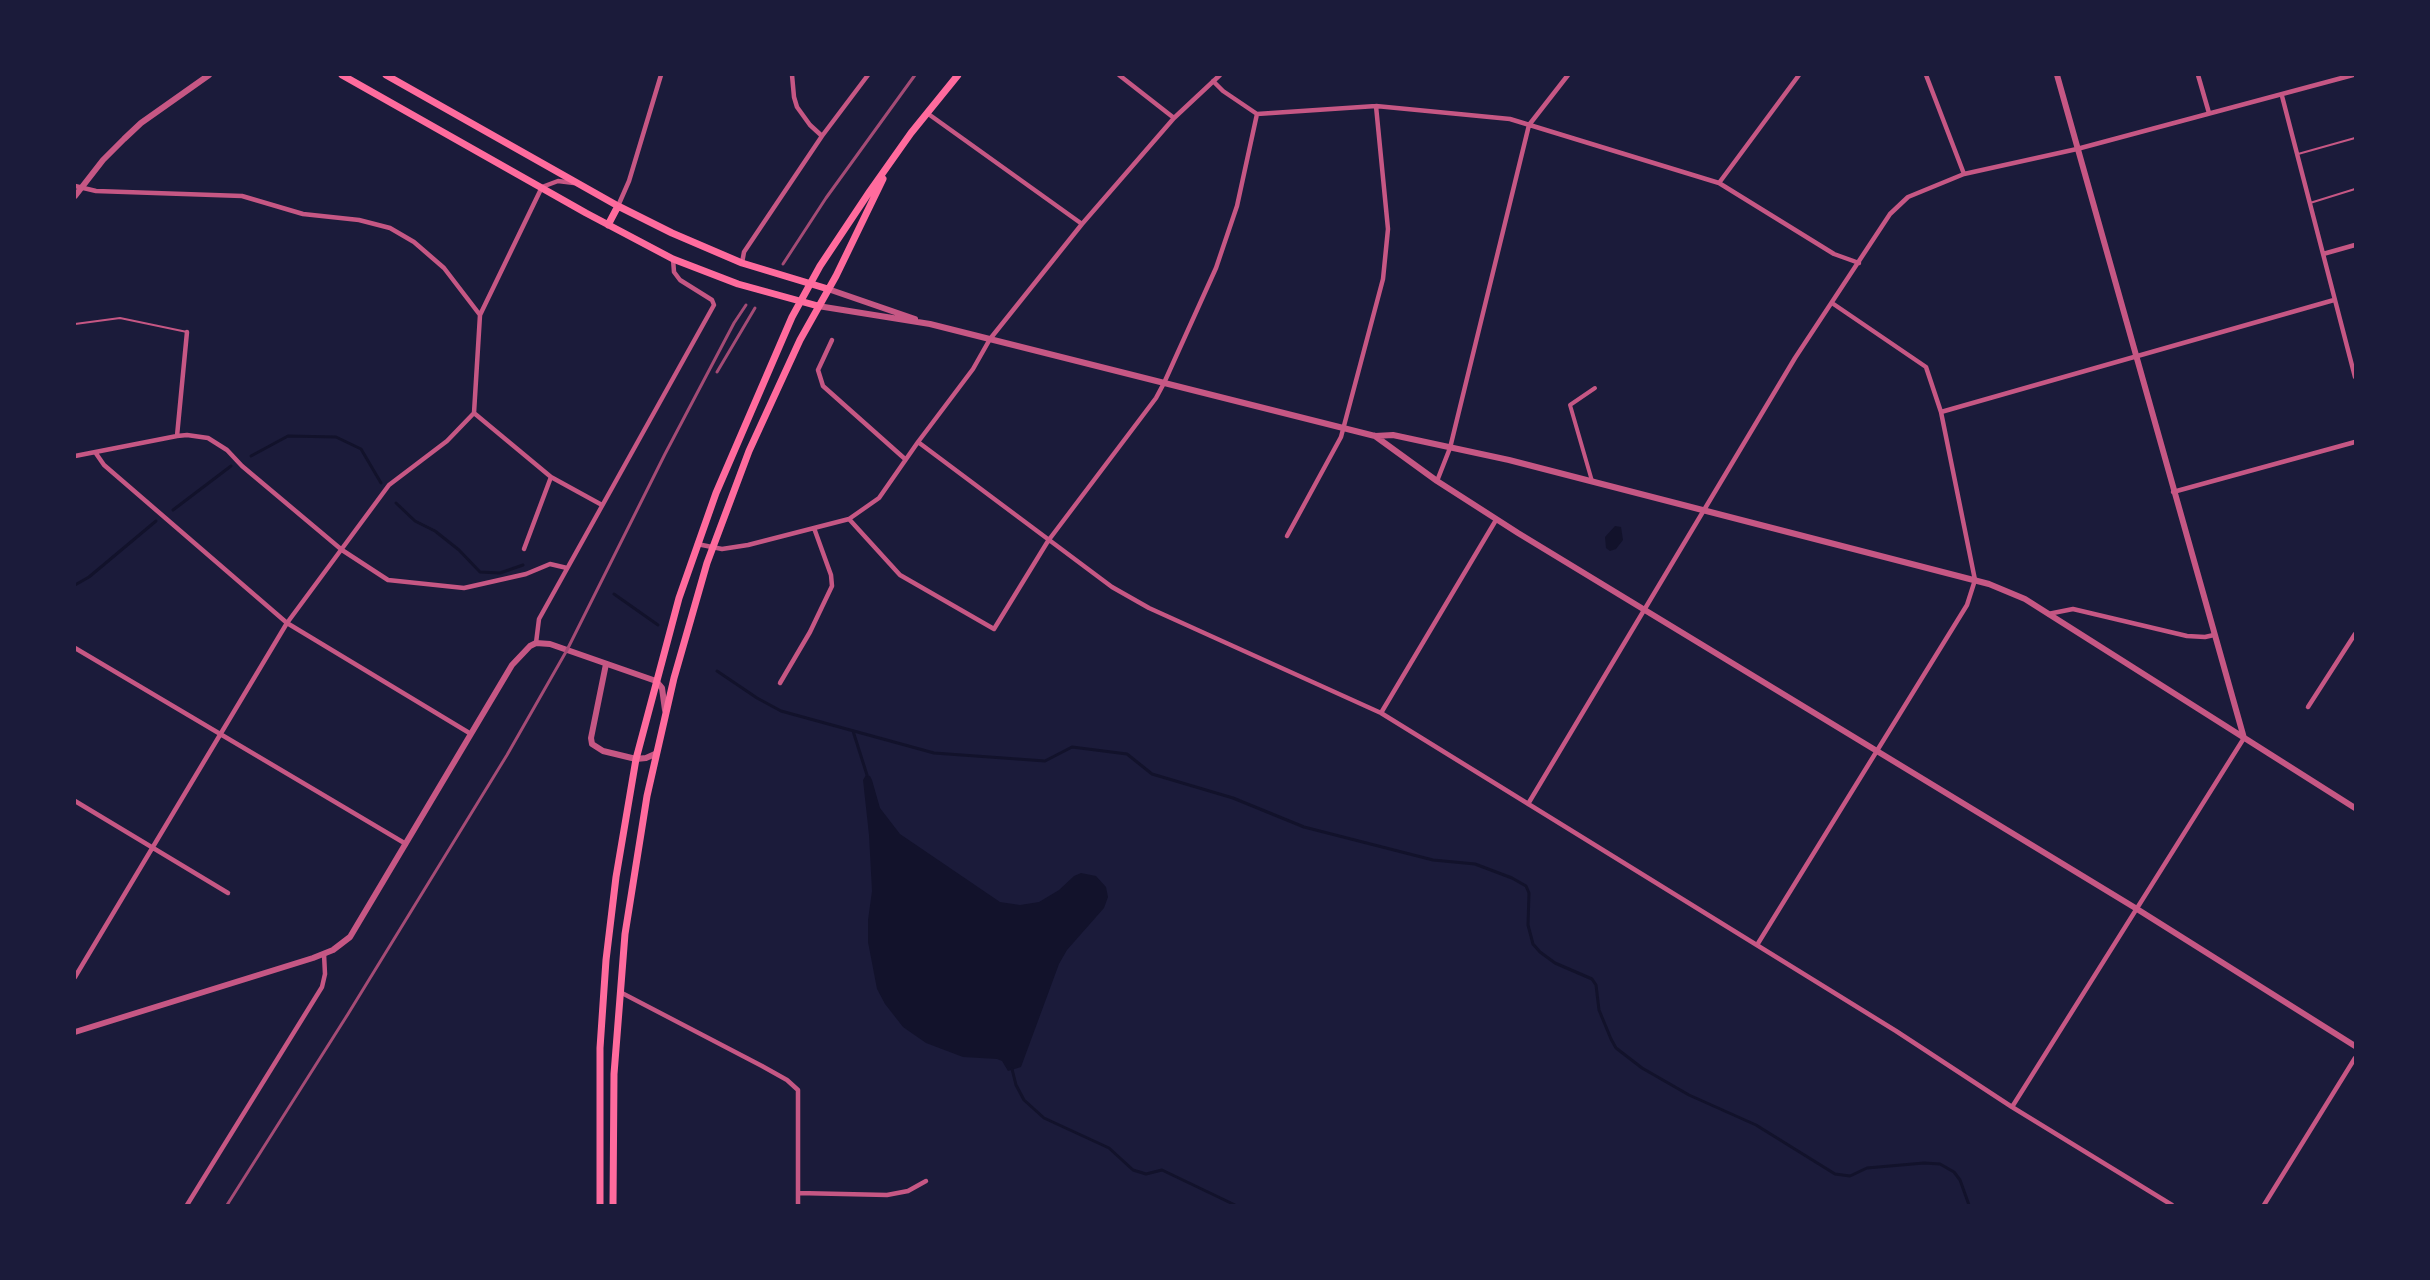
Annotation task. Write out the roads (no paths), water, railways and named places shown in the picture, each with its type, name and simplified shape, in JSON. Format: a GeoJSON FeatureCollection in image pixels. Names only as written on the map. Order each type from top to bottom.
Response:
{"type":"FeatureCollection","features":[{"type":"Feature","properties":{"kind":"main road"},"geometry":{"type":"LineString","coordinates":[[342,75],[608,225],[673,259],[738,284],[818,306]]}},
{"type":"Feature","properties":{"kind":"main road"},"geometry":{"type":"LineString","coordinates":[[386,75],[618,206],[694,244],[746,264],[828,289]]}},
{"type":"Feature","properties":{"kind":"main road"},"geometry":{"type":"LineString","coordinates":[[600,1205],[599,1081],[606,965],[616,877],[636,759],[679,598],[729,461],[810,283],[896,155],[958,75]]}},
{"type":"Feature","properties":{"kind":"main road"},"geometry":{"type":"LineString","coordinates":[[614,1205],[613,1100],[620,991],[635,865],[665,712],[713,547],[749,451],[818,306],[896,155]]}},
{"type":"Feature","properties":{"kind":"main road"},"geometry":{"type":"LineString","coordinates":[[608,225],[618,206]]}},
{"type":"Feature","properties":{"kind":"street"},"geometry":{"type":"LineString","coordinates":[[75,196],[78,187],[141,123],[209,75]]}},
{"type":"Feature","properties":{"kind":"street"},"geometry":{"type":"LineString","coordinates":[[618,206],[629,181],[661,75]]}},
{"type":"Feature","properties":{"kind":"street"},"geometry":{"type":"LineString","coordinates":[[792,75],[797,107],[810,125],[822,136]]}},
{"type":"Feature","properties":{"kind":"street"},"geometry":{"type":"LineString","coordinates":[[746,264],[744,252],[822,136],[867,75]]}},
{"type":"Feature","properties":{"kind":"street"},"geometry":{"type":"LineString","coordinates":[[1119,75],[1174,118]]}},
{"type":"Feature","properties":{"kind":"street"},"geometry":{"type":"LineString","coordinates":[[697,544],[728,549],[814,528],[849,519],[879,498],[905,459],[973,369],[990,339],[1082,224],[1174,118],[1220,75]]}},
{"type":"Feature","properties":{"kind":"street"},"geometry":{"type":"LineString","coordinates":[[1437,482],[1450,448],[1529,125],[1568,75]]}},
{"type":"Feature","properties":{"kind":"street"},"geometry":{"type":"LineString","coordinates":[[1719,183],[1799,75]]}},
{"type":"Feature","properties":{"kind":"street"},"geometry":{"type":"LineString","coordinates":[[1926,75],[1964,174]]}},
{"type":"Feature","properties":{"kind":"street"},"geometry":{"type":"LineString","coordinates":[[2012,1107],[2244,738],[2057,75]]}},
{"type":"Feature","properties":{"kind":"street"},"geometry":{"type":"LineString","coordinates":[[2198,75],[2209,113]]}},
{"type":"Feature","properties":{"kind":"street"},"geometry":{"type":"LineString","coordinates":[[1528,804],[1788,370],[1890,214],[1908,197],[1964,174],[2077,149],[2209,113],[2282,96],[2353,75]]}},
{"type":"Feature","properties":{"kind":"street"},"geometry":{"type":"LineString","coordinates":[[1213,81],[1223,91],[1257,114],[1376,106],[1510,119],[1719,183],[1834,254],[1859,263]]}},
{"type":"Feature","properties":{"kind":"street"},"geometry":{"type":"LineString","coordinates":[[2282,96],[2355,377]]}},
{"type":"Feature","properties":{"kind":"street"},"geometry":{"type":"LineString","coordinates":[[1287,536],[1344,428],[1384,271],[1388,229],[1376,106]]}},
{"type":"Feature","properties":{"kind":"street"},"geometry":{"type":"LineString","coordinates":[[927,113],[1082,224]]}},
{"type":"Feature","properties":{"kind":"street"},"geometry":{"type":"LineString","coordinates":[[849,519],[900,575],[994,629],[1048,541],[1156,398],[1164,383],[1215,268],[1233,216],[1257,114]]}},
{"type":"Feature","properties":{"kind":"street"},"geometry":{"type":"LineString","coordinates":[[75,977],[286,623],[389,484],[447,441],[474,412],[480,315],[542,188],[558,181],[579,184]]}},
{"type":"Feature","properties":{"kind":"street"},"geometry":{"type":"LineString","coordinates":[[78,187],[96,191],[242,196],[303,214],[359,220],[390,228],[414,242],[444,268],[480,315]]}},
{"type":"Feature","properties":{"kind":"street"},"geometry":{"type":"LineString","coordinates":[[2323,254],[2355,245]]}},
{"type":"Feature","properties":{"kind":"street"},"geometry":{"type":"LineString","coordinates":[[536,643],[539,619],[714,305],[712,300],[680,280],[674,272],[673,259]]}},
{"type":"Feature","properties":{"kind":"street"},"geometry":{"type":"LineString","coordinates":[[828,289],[930,324],[1375,436],[1393,435],[1592,481],[1975,580],[2008,591],[2355,808]]}},
{"type":"Feature","properties":{"kind":"street"},"geometry":{"type":"LineString","coordinates":[[1941,412],[2334,300]]}},
{"type":"Feature","properties":{"kind":"street"},"geometry":{"type":"LineString","coordinates":[[1757,945],[1966,605],[1975,580],[1941,412],[1926,367],[1832,303]]}},
{"type":"Feature","properties":{"kind":"street"},"geometry":{"type":"LineString","coordinates":[[818,306],[930,324]]}},
{"type":"Feature","properties":{"kind":"street"},"geometry":{"type":"LineString","coordinates":[[177,436],[187,332]]}},
{"type":"Feature","properties":{"kind":"street"},"geometry":{"type":"LineString","coordinates":[[832,340],[818,366],[818,375],[828,391],[905,459]]}},
{"type":"Feature","properties":{"kind":"street"},"geometry":{"type":"LineString","coordinates":[[1592,481],[1570,405],[1595,388]]}},
{"type":"Feature","properties":{"kind":"street"},"geometry":{"type":"LineString","coordinates":[[474,412],[551,477],[602,505]]}},
{"type":"Feature","properties":{"kind":"street"},"geometry":{"type":"LineString","coordinates":[[75,456],[177,436],[197,435],[217,442],[242,466],[342,550],[388,580],[408,584],[464,588],[526,574],[550,564],[567,568]]}},
{"type":"Feature","properties":{"kind":"street"},"geometry":{"type":"LineString","coordinates":[[1375,436],[1437,482],[1496,519],[2138,909],[2355,1046]]}},
{"type":"Feature","properties":{"kind":"street"},"geometry":{"type":"LineString","coordinates":[[918,442],[1102,581],[1149,608],[1381,713],[2172,1205]]}},
{"type":"Feature","properties":{"kind":"street"},"geometry":{"type":"LineString","coordinates":[[2173,492],[2355,442]]}},
{"type":"Feature","properties":{"kind":"street"},"geometry":{"type":"LineString","coordinates":[[95,452],[104,465],[286,623],[471,734]]}},
{"type":"Feature","properties":{"kind":"street"},"geometry":{"type":"LineString","coordinates":[[524,549],[551,477]]}},
{"type":"Feature","properties":{"kind":"street"},"geometry":{"type":"LineString","coordinates":[[1381,713],[1496,519]]}},
{"type":"Feature","properties":{"kind":"street"},"geometry":{"type":"LineString","coordinates":[[780,683],[810,632],[832,586],[831,575],[814,528]]}},
{"type":"Feature","properties":{"kind":"street"},"geometry":{"type":"LineString","coordinates":[[2048,614],[2073,609],[2187,636],[2214,635]]}},
{"type":"Feature","properties":{"kind":"street"},"geometry":{"type":"LineString","coordinates":[[2308,707],[2355,634]]}},
{"type":"Feature","properties":{"kind":"street"},"geometry":{"type":"LineString","coordinates":[[75,1032],[324,954],[350,937],[518,657],[536,643],[550,644],[656,681],[662,688],[665,712]]}},
{"type":"Feature","properties":{"kind":"street"},"geometry":{"type":"LineString","coordinates":[[75,648],[406,844]]}},
{"type":"Feature","properties":{"kind":"street"},"geometry":{"type":"LineString","coordinates":[[606,664],[591,741],[595,748],[636,759],[655,754]]}},
{"type":"Feature","properties":{"kind":"street"},"geometry":{"type":"LineString","coordinates":[[75,801],[228,893]]}},
{"type":"Feature","properties":{"kind":"street"},"geometry":{"type":"LineString","coordinates":[[187,1205],[322,987],[325,974],[324,954]]}},
{"type":"Feature","properties":{"kind":"street"},"geometry":{"type":"LineString","coordinates":[[620,991],[788,1080],[798,1090],[798,1205]]}},
{"type":"Feature","properties":{"kind":"street"},"geometry":{"type":"LineString","coordinates":[[2264,1205],[2355,1058]]}},
{"type":"Feature","properties":{"kind":"street"},"geometry":{"type":"LineString","coordinates":[[798,1193],[887,1196],[908,1191],[926,1182]]}},
{"type":"Feature","properties":{"kind":"lane"},"geometry":{"type":"LineString","coordinates":[[2298,154],[2355,138]]}},
{"type":"Feature","properties":{"kind":"lane"},"geometry":{"type":"LineString","coordinates":[[2310,202],[2355,189]]}},
{"type":"Feature","properties":{"kind":"lane"},"geometry":{"type":"LineString","coordinates":[[75,324],[120,318],[187,332]]}},
{"type":"Feature","properties":{"kind":"waterway"},"geometry":{"type":"LineString","coordinates":[[251,456],[288,436],[336,437],[361,449],[381,483]]}},
{"type":"Feature","properties":{"kind":"waterway"},"geometry":{"type":"LineString","coordinates":[[173,510],[231,466]]}},
{"type":"Feature","properties":{"kind":"waterway"},"geometry":{"type":"LineString","coordinates":[[396,503],[415,521],[435,531],[459,550],[480,572],[500,573],[523,565]]}},
{"type":"Feature","properties":{"kind":"waterway"},"geometry":{"type":"LineString","coordinates":[[75,585],[89,577],[156,521]]}},
{"type":"Feature","properties":{"kind":"waterway"},"geometry":{"type":"LineString","coordinates":[[614,594],[658,625]]}},
{"type":"Feature","properties":{"kind":"waterway"},"geometry":{"type":"LineString","coordinates":[[717,671],[781,711],[934,753],[1045,761],[1072,747],[1127,754],[1152,774],[1233,798],[1304,827],[1433,860],[1475,864],[1512,878],[1526,886],[1529,893],[1528,925],[1533,944],[1555,963],[1592,979],[1596,985],[1599,1010],[1616,1048],[1642,1068],[1689,1095],[1756,1125],[1835,1174],[1850,1176],[1867,1168],[1924,1163],[1940,1164],[1954,1172],[1960,1180],[1969,1205]]}},
{"type":"Feature","properties":{"kind":"waterway"},"geometry":{"type":"LineString","coordinates":[[853,731],[867,775]]}},
{"type":"Feature","properties":{"kind":"waterway"},"geometry":{"type":"LineString","coordinates":[[1012,1069],[1016,1085],[1024,1100],[1044,1118],[1109,1148],[1133,1170],[1146,1174],[1162,1170],[1235,1205]]}},
{"type":"Feature","properties":{"kind":"railway"},"geometry":{"type":"LineString","coordinates":[[783,264],[826,198],[915,75]]}},
{"type":"Feature","properties":{"kind":"railway"},"geometry":{"type":"LineString","coordinates":[[227,1205],[348,1014],[507,755],[567,650],[665,454],[734,323],[746,305]]}},
{"type":"Feature","properties":{"kind":"railway"},"geometry":{"type":"LineString","coordinates":[[717,372],[755,308]]}}]}
